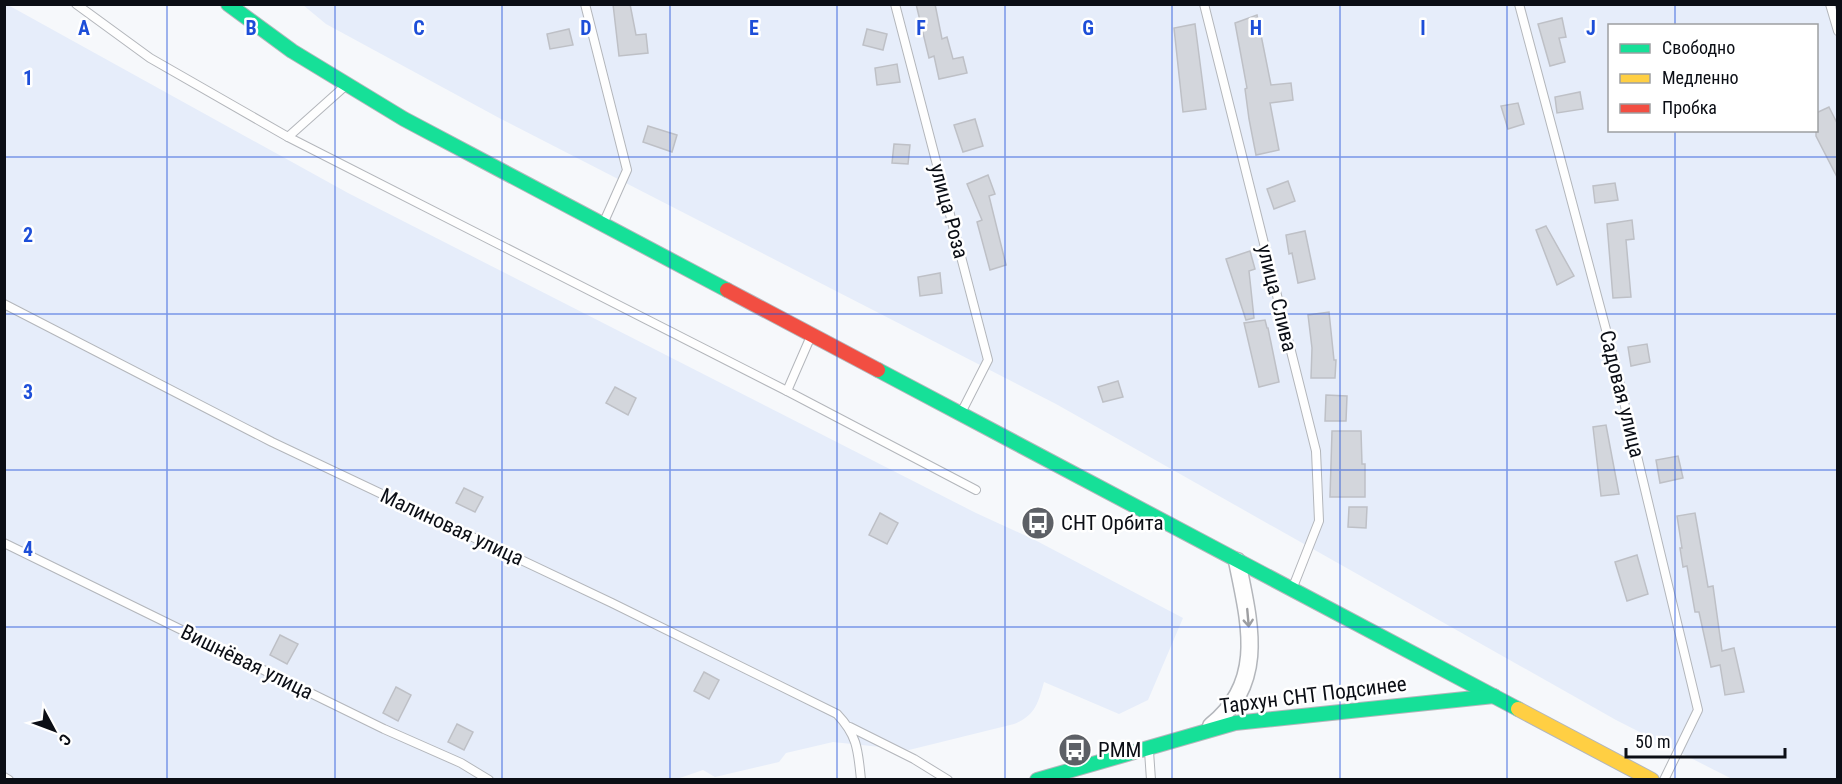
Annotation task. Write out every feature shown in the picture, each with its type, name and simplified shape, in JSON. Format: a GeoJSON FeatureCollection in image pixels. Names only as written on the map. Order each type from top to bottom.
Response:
{"type":"FeatureCollection","features":[{"type":"Feature","properties":{"kind":"main road"},"geometry":{"type":"LineString","coordinates":[[228,4],[246,20],[346,85],[404,119],[1652,780]]}},
{"type":"Feature","properties":{"kind":"main road","name":"Тархун СНТ Подсинее"},"geometry":{"type":"LineString","coordinates":[[1036,780],[1234,723],[1494,696]]}},
{"type":"Feature","properties":{"kind":"street"},"geometry":{"type":"LineString","coordinates":[[1204,731],[1226,714],[1243,689],[1250,657],[1248,612],[1236,561]]}},
{"type":"Feature","properties":{"kind":"lane"},"geometry":{"type":"LineString","coordinates":[[76,4],[150,58],[288,137],[787,391],[975,490]]}},
{"type":"Feature","properties":{"kind":"lane"},"geometry":{"type":"LineString","coordinates":[[585,4],[627,170],[603,224]]}},
{"type":"Feature","properties":{"kind":"lane","name":"улица Роза"},"geometry":{"type":"LineString","coordinates":[[895,4],[988,360],[960,413]]}},
{"type":"Feature","properties":{"kind":"lane","name":"улица Слива"},"geometry":{"type":"LineString","coordinates":[[1204,4],[1316,452],[1319,521],[1291,590]]}},
{"type":"Feature","properties":{"kind":"lane","name":"Садовая улица"},"geometry":{"type":"LineString","coordinates":[[1519,4],[1612,352],[1698,710],[1664,780]]}},
{"type":"Feature","properties":{"kind":"lane"},"geometry":{"type":"LineString","coordinates":[[1830,4],[1838,31]]}},
{"type":"Feature","properties":{"kind":"lane"},"geometry":{"type":"LineString","coordinates":[[288,137],[346,85]]}},
{"type":"Feature","properties":{"kind":"lane","name":"Малиновая улица"},"geometry":{"type":"LineString","coordinates":[[4,304],[272,442],[591,593],[837,714],[850,727],[914,759],[948,780]]}},
{"type":"Feature","properties":{"kind":"lane"},"geometry":{"type":"LineString","coordinates":[[787,391],[812,334]]}},
{"type":"Feature","properties":{"kind":"lane","name":"Вишнёвая улица"},"geometry":{"type":"LineString","coordinates":[[4,543],[384,729],[461,763],[489,780]]}},
{"type":"Feature","properties":{"kind":"lane"},"geometry":{"type":"LineString","coordinates":[[850,727],[858,746],[861,780]]}},
{"type":"Feature","properties":{"kind":"lane"},"geometry":{"type":"LineString","coordinates":[[1149,747],[1151,780]]}},
{"type":"Feature","properties":{"kind":"lane"},"geometry":{"type":"LineString","coordinates":[[4,777],[9,780]]}},
{"type":"Feature","properties":{"kind":"shaded area"},"geometry":{"type":"Polygon","coordinates":[[[5,5],[348,193],[976,513],[1033,539],[1183,618],[1148,700],[1119,714],[1044,682],[1035,708],[1027,717],[1014,724],[909,750],[833,742],[786,753],[779,762],[715,777],[703,770],[674,780],[5,780],[5,5]]]}},
{"type":"Feature","properties":{"kind":"shaded area"},"geometry":{"type":"Polygon","coordinates":[[[303,5],[1837,5],[1837,779],[1732,779],[1616,720],[1056,404],[501,119],[326,24],[303,5]]]}},
{"type":"Feature","properties":{"kind":"building"},"geometry":{"type":"Polygon","coordinates":[[[613,4],[630,4],[636,35],[646,34],[648,53],[619,56],[613,4]]]}},
{"type":"Feature","properties":{"kind":"building"},"geometry":{"type":"Polygon","coordinates":[[[916,4],[935,4],[942,39],[947,37],[953,59],[963,57],[967,73],[939,79],[934,56],[929,58],[916,4]]]}},
{"type":"Feature","properties":{"kind":"building"},"geometry":{"type":"Polygon","coordinates":[[[1257,15],[1271,85],[1291,83],[1293,100],[1270,103],[1279,150],[1256,155],[1235,23],[1257,15]]]}},
{"type":"Feature","properties":{"kind":"building"},"geometry":{"type":"Polygon","coordinates":[[[1562,18],[1566,37],[1559,38],[1565,62],[1550,66],[1538,24],[1562,18]]]}},
{"type":"Feature","properties":{"kind":"building"},"geometry":{"type":"Polygon","coordinates":[[[1195,24],[1206,109],[1183,112],[1174,28],[1195,24]]]}},
{"type":"Feature","properties":{"kind":"building"},"geometry":{"type":"Polygon","coordinates":[[[569,29],[573,45],[550,49],[547,34],[569,29]]]}},
{"type":"Feature","properties":{"kind":"building"},"geometry":{"type":"Polygon","coordinates":[[[867,29],[887,34],[883,50],[863,45],[867,29]]]}},
{"type":"Feature","properties":{"kind":"building"},"geometry":{"type":"Polygon","coordinates":[[[897,64],[900,82],[877,85],[875,68],[897,64]]]}},
{"type":"Feature","properties":{"kind":"building"},"geometry":{"type":"Polygon","coordinates":[[[1580,92],[1583,109],[1557,113],[1555,97],[1580,92]]]}},
{"type":"Feature","properties":{"kind":"building"},"geometry":{"type":"Polygon","coordinates":[[[1518,103],[1524,124],[1508,129],[1501,106],[1518,103]]]}},
{"type":"Feature","properties":{"kind":"building"},"geometry":{"type":"Polygon","coordinates":[[[1829,107],[1838,125],[1838,179],[1816,136],[1818,112],[1829,107]]]}},
{"type":"Feature","properties":{"kind":"building"},"geometry":{"type":"Polygon","coordinates":[[[975,119],[983,146],[963,152],[954,125],[975,119]]]}},
{"type":"Feature","properties":{"kind":"building"},"geometry":{"type":"Polygon","coordinates":[[[648,126],[677,135],[672,152],[643,142],[648,126]]]}},
{"type":"Feature","properties":{"kind":"building"},"geometry":{"type":"Polygon","coordinates":[[[894,144],[910,145],[908,164],[892,163],[894,144]]]}},
{"type":"Feature","properties":{"kind":"building"},"geometry":{"type":"Polygon","coordinates":[[[988,175],[995,194],[989,196],[1006,265],[990,270],[977,222],[982,220],[967,184],[988,175]]]}},
{"type":"Feature","properties":{"kind":"building"},"geometry":{"type":"Polygon","coordinates":[[[1288,181],[1295,201],[1274,209],[1267,189],[1288,181]]]}},
{"type":"Feature","properties":{"kind":"building"},"geometry":{"type":"Polygon","coordinates":[[[1615,183],[1618,200],[1595,203],[1593,186],[1615,183]]]}},
{"type":"Feature","properties":{"kind":"building"},"geometry":{"type":"Polygon","coordinates":[[[1632,220],[1634,239],[1626,240],[1631,297],[1613,298],[1607,224],[1632,220]]]}},
{"type":"Feature","properties":{"kind":"building"},"geometry":{"type":"Polygon","coordinates":[[[1546,226],[1574,276],[1557,285],[1536,230],[1546,226]]]}},
{"type":"Feature","properties":{"kind":"building"},"geometry":{"type":"Polygon","coordinates":[[[1305,231],[1315,279],[1298,283],[1286,235],[1305,231]]]}},
{"type":"Feature","properties":{"kind":"building"},"geometry":{"type":"Polygon","coordinates":[[[1250,251],[1255,269],[1249,271],[1254,318],[1246,320],[1226,259],[1250,251]]]}},
{"type":"Feature","properties":{"kind":"building"},"geometry":{"type":"Polygon","coordinates":[[[940,273],[942,293],[920,296],[918,277],[940,273]]]}},
{"type":"Feature","properties":{"kind":"building"},"geometry":{"type":"Polygon","coordinates":[[[1329,312],[1334,360],[1336,360],[1335,378],[1311,378],[1312,348],[1308,315],[1329,312]]]}},
{"type":"Feature","properties":{"kind":"building"},"geometry":{"type":"Polygon","coordinates":[[[1265,320],[1279,382],[1259,387],[1244,323],[1265,320]]]}},
{"type":"Feature","properties":{"kind":"building"},"geometry":{"type":"Polygon","coordinates":[[[1647,344],[1650,362],[1631,366],[1628,347],[1647,344]]]}},
{"type":"Feature","properties":{"kind":"building"},"geometry":{"type":"Polygon","coordinates":[[[1118,381],[1123,397],[1103,402],[1098,387],[1118,381]]]}},
{"type":"Feature","properties":{"kind":"building"},"geometry":{"type":"Polygon","coordinates":[[[615,387],[636,398],[628,415],[606,403],[615,387]]]}},
{"type":"Feature","properties":{"kind":"building"},"geometry":{"type":"Polygon","coordinates":[[[1326,395],[1347,396],[1346,421],[1325,421],[1326,395]]]}},
{"type":"Feature","properties":{"kind":"building"},"geometry":{"type":"Polygon","coordinates":[[[1606,425],[1619,494],[1601,496],[1593,427],[1606,425]]]}},
{"type":"Feature","properties":{"kind":"building"},"geometry":{"type":"Polygon","coordinates":[[[1332,431],[1361,431],[1362,464],[1365,464],[1365,497],[1330,497],[1332,431]]]}},
{"type":"Feature","properties":{"kind":"building"},"geometry":{"type":"Polygon","coordinates":[[[1678,456],[1683,478],[1660,483],[1656,460],[1678,456]]]}},
{"type":"Feature","properties":{"kind":"building"},"geometry":{"type":"Polygon","coordinates":[[[464,488],[483,497],[475,512],[456,503],[464,488]]]}},
{"type":"Feature","properties":{"kind":"building"},"geometry":{"type":"Polygon","coordinates":[[[1349,507],[1367,507],[1366,528],[1348,527],[1349,507]]]}},
{"type":"Feature","properties":{"kind":"building"},"geometry":{"type":"Polygon","coordinates":[[[880,513],[898,523],[887,544],[869,535],[880,513]]]}},
{"type":"Feature","properties":{"kind":"building"},"geometry":{"type":"Polygon","coordinates":[[[1695,513],[1708,587],[1713,586],[1722,651],[1734,648],[1744,692],[1725,695],[1720,665],[1711,667],[1699,612],[1695,612],[1687,566],[1683,567],[1677,516],[1695,513]]]}},
{"type":"Feature","properties":{"kind":"building"},"geometry":{"type":"Polygon","coordinates":[[[1637,555],[1648,594],[1627,601],[1615,562],[1637,555]]]}},
{"type":"Feature","properties":{"kind":"building"},"geometry":{"type":"Polygon","coordinates":[[[280,635],[298,644],[287,664],[270,655],[280,635]]]}},
{"type":"Feature","properties":{"kind":"building"},"geometry":{"type":"Polygon","coordinates":[[[704,672],[719,680],[709,699],[694,691],[704,672]]]}},
{"type":"Feature","properties":{"kind":"building"},"geometry":{"type":"Polygon","coordinates":[[[396,687],[411,695],[398,721],[383,713],[396,687]]]}},
{"type":"Feature","properties":{"kind":"building"},"geometry":{"type":"Polygon","coordinates":[[[457,724],[473,732],[464,750],[448,742],[457,724]]]}},
{"type":"Feature","properties":{"kind":"traffic: fast"},"geometry":{"type":"LineString","coordinates":[[228,4],[292,51],[404,119],[727,290]]}},
{"type":"Feature","properties":{"kind":"traffic: fast"},"geometry":{"type":"LineString","coordinates":[[878,370],[1518,709]]}},
{"type":"Feature","properties":{"kind":"traffic: fast"},"geometry":{"type":"LineString","coordinates":[[1037,780],[1235,723],[1494,696]]}},
{"type":"Feature","properties":{"kind":"traffic: slow"},"geometry":{"type":"LineString","coordinates":[[1518,709],[1652,780]]}},
{"type":"Feature","properties":{"kind":"traffic: jam"},"geometry":{"type":"LineString","coordinates":[[727,290],[878,370]]}},
{"type":"Feature","properties":{"kind":"place","name":"СНТ Орбита"},"geometry":{"type":"Point","coordinates":[1038,523]}},
{"type":"Feature","properties":{"kind":"place","name":"РММ"},"geometry":{"type":"Point","coordinates":[1075,750]}}]}
